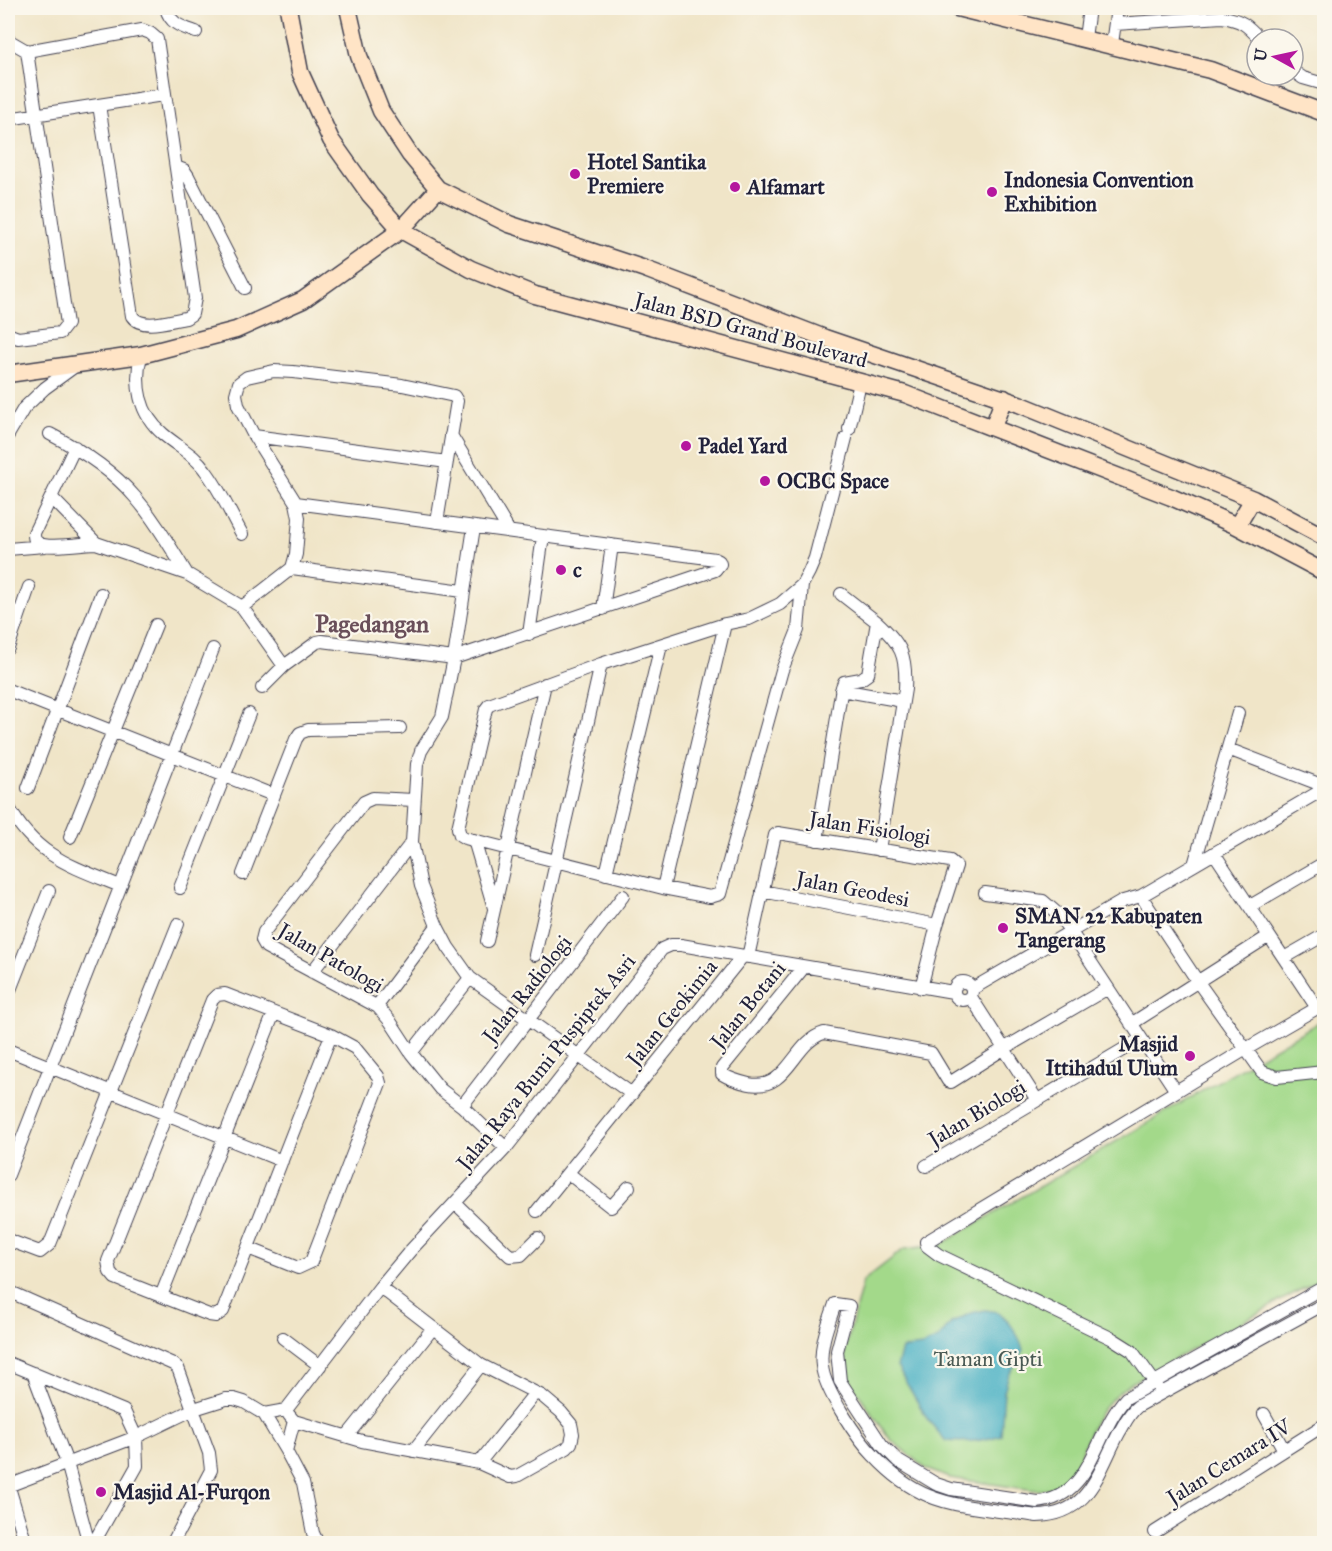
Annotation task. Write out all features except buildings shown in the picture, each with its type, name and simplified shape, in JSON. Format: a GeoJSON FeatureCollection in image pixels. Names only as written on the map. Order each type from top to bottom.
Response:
{"type":"FeatureCollection","features":[{"type":"Feature","properties":{"kind":"main road","name":"Jalan BSD Grand Boulevard"},"geometry":{"type":"LineString","coordinates":[[288,8],[300,72],[331,140],[370,195],[401,230],[471,269],[536,295],[905,394],[1171,497],[1237,526],[1324,572]]}},
{"type":"Feature","properties":{"kind":"main road","name":"Jalan BSD Grand Boulevard"},"geometry":{"type":"LineString","coordinates":[[348,8],[359,56],[381,111],[410,154],[438,189],[509,224],[645,269],[825,338],[1004,398],[1253,499],[1324,537]]}},
{"type":"Feature","properties":{"kind":"main road"},"geometry":{"type":"LineString","coordinates":[[957,8],[1112,44],[1210,70],[1324,113]]}},
{"type":"Feature","properties":{"kind":"main road"},"geometry":{"type":"LineString","coordinates":[[8,374],[141,355],[236,330],[303,300],[401,230],[438,189]]}},
{"type":"Feature","properties":{"kind":"main road"},"geometry":{"type":"LineString","coordinates":[[993,427],[1004,398]]}},
{"type":"Feature","properties":{"kind":"main road"},"geometry":{"type":"LineString","coordinates":[[1237,526],[1253,499]]}},
{"type":"Feature","properties":{"kind":"street"},"geometry":{"type":"LineString","coordinates":[[166,8],[169,17],[178,26],[196,32]]}},
{"type":"Feature","properties":{"kind":"street"},"geometry":{"type":"LineString","coordinates":[[1085,38],[1089,8]]}},
{"type":"Feature","properties":{"kind":"street"},"geometry":{"type":"LineString","coordinates":[[1112,44],[1117,8]]}},
{"type":"Feature","properties":{"kind":"street"},"geometry":{"type":"LineString","coordinates":[[1115,24],[1222,17],[1238,20],[1248,27]]}},
{"type":"Feature","properties":{"kind":"street"},"geometry":{"type":"LineString","coordinates":[[8,40],[27,51],[142,30],[157,39],[163,95],[176,167],[195,306],[192,314],[186,318],[143,324],[136,321],[131,309],[99,105]]}},
{"type":"Feature","properties":{"kind":"street"},"geometry":{"type":"LineString","coordinates":[[8,334],[18,338],[60,333],[67,324],[27,51]]}},
{"type":"Feature","properties":{"kind":"street"},"geometry":{"type":"LineString","coordinates":[[1305,79],[1324,84]]}},
{"type":"Feature","properties":{"kind":"street"},"geometry":{"type":"LineString","coordinates":[[8,119],[163,95]]}},
{"type":"Feature","properties":{"kind":"street"},"geometry":{"type":"LineString","coordinates":[[176,167],[184,170],[188,176],[245,288]]}},
{"type":"Feature","properties":{"kind":"street"},"geometry":{"type":"LineString","coordinates":[[141,355],[137,370],[137,386],[150,421],[205,469],[242,534]]}},
{"type":"Feature","properties":{"kind":"street"},"geometry":{"type":"LineString","coordinates":[[8,435],[24,408],[45,388],[79,364]]}},
{"type":"Feature","properties":{"kind":"street"},"geometry":{"type":"LineString","coordinates":[[242,607],[292,568],[296,554],[299,518],[296,503],[254,436],[238,405],[236,389],[239,383],[247,377],[274,371],[293,372],[402,385],[454,396],[457,401],[437,522]]}},
{"type":"Feature","properties":{"kind":"street"},"geometry":{"type":"LineString","coordinates":[[802,585],[780,604],[749,619],[725,624],[601,664],[495,703],[486,710],[458,828],[460,835],[663,888],[710,897],[716,896],[723,890],[782,670],[798,630],[802,585],[815,558],[860,383]]}},
{"type":"Feature","properties":{"kind":"street"},"geometry":{"type":"LineString","coordinates":[[50,434],[75,447],[102,466],[135,496],[188,574]]}},
{"type":"Feature","properties":{"kind":"street"},"geometry":{"type":"LineString","coordinates":[[452,435],[509,531]]}},
{"type":"Feature","properties":{"kind":"street"},"geometry":{"type":"LineString","coordinates":[[254,436],[447,462]]}},
{"type":"Feature","properties":{"kind":"street"},"geometry":{"type":"LineString","coordinates":[[46,546],[38,543],[34,533],[75,447]]}},
{"type":"Feature","properties":{"kind":"street"},"geometry":{"type":"LineString","coordinates":[[51,497],[96,543]]}},
{"type":"Feature","properties":{"kind":"street"},"geometry":{"type":"LineString","coordinates":[[262,688],[284,666],[317,642],[454,658],[715,570],[720,564],[715,559],[296,503]]}},
{"type":"Feature","properties":{"kind":"street","name":"Jalan Geokimia"},"geometry":{"type":"LineString","coordinates":[[474,527],[454,658],[442,717],[421,751],[417,764],[412,842],[422,886],[437,926],[448,947],[470,978],[632,1094]]}},
{"type":"Feature","properties":{"kind":"street"},"geometry":{"type":"LineString","coordinates":[[529,634],[543,536]]}},
{"type":"Feature","properties":{"kind":"street"},"geometry":{"type":"LineString","coordinates":[[8,549],[96,543],[188,574],[242,607],[284,666]]}},
{"type":"Feature","properties":{"kind":"street"},"geometry":{"type":"LineString","coordinates":[[603,609],[612,545]]}},
{"type":"Feature","properties":{"kind":"street"},"geometry":{"type":"LineString","coordinates":[[292,568],[463,591]]}},
{"type":"Feature","properties":{"kind":"street"},"geometry":{"type":"LineString","coordinates":[[8,648],[29,587]]}},
{"type":"Feature","properties":{"kind":"street"},"geometry":{"type":"LineString","coordinates":[[28,788],[101,594]]}},
{"type":"Feature","properties":{"kind":"street"},"geometry":{"type":"LineString","coordinates":[[842,594],[896,640],[905,662],[903,701],[879,850]]}},
{"type":"Feature","properties":{"kind":"street"},"geometry":{"type":"LineString","coordinates":[[817,840],[841,690],[844,682],[861,679],[868,674],[877,622]]}},
{"type":"Feature","properties":{"kind":"street"},"geometry":{"type":"LineString","coordinates":[[663,888],[725,624]]}},
{"type":"Feature","properties":{"kind":"street"},"geometry":{"type":"LineString","coordinates":[[70,837],[156,625]]}},
{"type":"Feature","properties":{"kind":"street"},"geometry":{"type":"LineString","coordinates":[[606,874],[661,645]]}},
{"type":"Feature","properties":{"kind":"street"},"geometry":{"type":"LineString","coordinates":[[8,1175],[213,649]]}},
{"type":"Feature","properties":{"kind":"street"},"geometry":{"type":"LineString","coordinates":[[535,955],[601,664]]}},
{"type":"Feature","properties":{"kind":"street"},"geometry":{"type":"LineString","coordinates":[[487,941],[545,684]]}},
{"type":"Feature","properties":{"kind":"street"},"geometry":{"type":"LineString","coordinates":[[8,690],[273,795]]}},
{"type":"Feature","properties":{"kind":"street"},"geometry":{"type":"LineString","coordinates":[[841,690],[903,701]]}},
{"type":"Feature","properties":{"kind":"street"},"geometry":{"type":"LineString","coordinates":[[1194,865],[1239,713]]}},
{"type":"Feature","properties":{"kind":"street"},"geometry":{"type":"LineString","coordinates":[[180,888],[249,714]]}},
{"type":"Feature","properties":{"kind":"street"},"geometry":{"type":"LineString","coordinates":[[243,874],[300,733],[308,730],[400,728]]}},
{"type":"Feature","properties":{"kind":"street"},"geometry":{"type":"LineString","coordinates":[[1228,749],[1324,788]]}},
{"type":"Feature","properties":{"kind":"street"},"geometry":{"type":"LineString","coordinates":[[1037,1100],[972,993],[1123,901],[1141,896],[1324,788]]}},
{"type":"Feature","properties":{"kind":"street","name":"Jalan Patologi"},"geometry":{"type":"LineString","coordinates":[[414,800],[373,798],[364,801],[264,932],[262,940],[266,947],[376,1006],[390,1021],[411,1053],[440,1089],[462,1106],[506,1148]]}},
{"type":"Feature","properties":{"kind":"street"},"geometry":{"type":"LineString","coordinates":[[8,806],[27,836],[44,851],[59,861],[120,886]]}},
{"type":"Feature","properties":{"kind":"street","name":"Jalan Fisiologi"},"geometry":{"type":"LineString","coordinates":[[745,957],[775,835],[782,832],[817,840],[950,861],[956,864],[955,872],[921,988]]}},
{"type":"Feature","properties":{"kind":"street"},"geometry":{"type":"LineString","coordinates":[[474,840],[494,909]]}},
{"type":"Feature","properties":{"kind":"street"},"geometry":{"type":"LineString","coordinates":[[312,972],[412,842]]}},
{"type":"Feature","properties":{"kind":"street"},"geometry":{"type":"LineString","coordinates":[[1162,1393],[1132,1351],[1113,1339],[939,1255],[926,1244],[927,1240],[1321,1006],[1284,958],[1214,853]]}},
{"type":"Feature","properties":{"kind":"street"},"geometry":{"type":"LineString","coordinates":[[1250,906],[1324,863]]}},
{"type":"Feature","properties":{"kind":"street"},"geometry":{"type":"LineString","coordinates":[[8,995],[49,891]]}},
{"type":"Feature","properties":{"kind":"street","name":"Jalan Geodesi"},"geometry":{"type":"LineString","coordinates":[[762,891],[938,925]]}},
{"type":"Feature","properties":{"kind":"street"},"geometry":{"type":"LineString","coordinates":[[985,893],[1043,901],[1058,914],[1176,1091]]}},
{"type":"Feature","properties":{"kind":"street","name":"Jalan Radiologi"},"geometry":{"type":"LineString","coordinates":[[462,1106],[623,896]]}},
{"type":"Feature","properties":{"kind":"street"},"geometry":{"type":"LineString","coordinates":[[1141,896],[1262,1072],[1277,1077],[1324,1072]]}},
{"type":"Feature","properties":{"kind":"street"},"geometry":{"type":"LineString","coordinates":[[8,1240],[40,1252],[50,1244],[177,924]]}},
{"type":"Feature","properties":{"kind":"street"},"geometry":{"type":"LineString","coordinates":[[376,1006],[437,926]]}},
{"type":"Feature","properties":{"kind":"street"},"geometry":{"type":"LineString","coordinates":[[1284,958],[1324,935]]}},
{"type":"Feature","properties":{"kind":"street"},"geometry":{"type":"LineString","coordinates":[[1131,1024],[1269,936]]}},
{"type":"Feature","properties":{"kind":"street","name":"Jalan Raya Bumi Puspiptek Asri"},"geometry":{"type":"LineString","coordinates":[[286,1410],[380,1287],[410,1251],[506,1148],[662,949],[670,945],[681,945],[953,992],[961,1001],[972,993]]}},
{"type":"Feature","properties":{"kind":"street","name":"Jalan Geokimia"},"geometry":{"type":"LineString","coordinates":[[537,1211],[745,957]]}},
{"type":"Feature","properties":{"kind":"street","name":"Jalan Botani"},"geometry":{"type":"LineString","coordinates":[[804,967],[722,1068],[722,1074],[728,1078],[757,1086],[771,1083],[816,1036],[824,1033],[931,1053],[950,1082],[1005,1048]]}},
{"type":"Feature","properties":{"kind":"street"},"geometry":{"type":"LineString","coordinates":[[411,1053],[470,978]]}},
{"type":"Feature","properties":{"kind":"street"},"geometry":{"type":"LineString","coordinates":[[1005,1048],[1108,988]]}},
{"type":"Feature","properties":{"kind":"street"},"geometry":{"type":"LineString","coordinates":[[248,1248],[298,1268],[310,1262],[380,1083],[378,1076],[355,1048],[331,1035],[225,994],[214,997],[108,1261],[110,1272],[115,1278],[209,1315],[216,1316],[223,1311],[331,1035]]}},
{"type":"Feature","properties":{"kind":"street"},"geometry":{"type":"LineString","coordinates":[[161,1296],[274,1013]]}},
{"type":"Feature","properties":{"kind":"street","name":"Jalan Biologi"},"geometry":{"type":"LineString","coordinates":[[926,1166],[1141,1039]]}},
{"type":"Feature","properties":{"kind":"street"},"geometry":{"type":"LineString","coordinates":[[8,1050],[282,1161]]}},
{"type":"Feature","properties":{"kind":"street"},"geometry":{"type":"LineString","coordinates":[[568,1173],[611,1207],[629,1187]]}},
{"type":"Feature","properties":{"kind":"street"},"geometry":{"type":"LineString","coordinates":[[455,1203],[510,1256],[518,1257],[538,1238]]}},
{"type":"Feature","properties":{"kind":"street"},"geometry":{"type":"LineString","coordinates":[[264,1414],[286,1410],[294,1421],[347,1436],[479,1463],[510,1477],[517,1476],[567,1448],[573,1434],[568,1419],[561,1412],[535,1393],[482,1365],[380,1287]]}},
{"type":"Feature","properties":{"kind":"street"},"geometry":{"type":"LineString","coordinates":[[1324,1287],[1126,1398],[1113,1414],[1078,1482],[1051,1501],[1037,1502],[951,1489],[936,1484],[898,1461],[882,1445],[840,1381],[837,1351],[849,1306],[834,1304],[822,1348],[822,1365],[836,1403],[873,1455],[910,1486],[930,1497],[948,1502],[1037,1516],[1051,1516],[1066,1511],[1080,1502],[1091,1489],[1132,1411],[1324,1304]]}},
{"type":"Feature","properties":{"kind":"street"},"geometry":{"type":"LineString","coordinates":[[8,1291],[178,1368],[209,1453],[211,1470],[172,1544]]}},
{"type":"Feature","properties":{"kind":"street"},"geometry":{"type":"LineString","coordinates":[[347,1436],[433,1328]]}},
{"type":"Feature","properties":{"kind":"street"},"geometry":{"type":"LineString","coordinates":[[283,1338],[320,1366]]}},
{"type":"Feature","properties":{"kind":"street"},"geometry":{"type":"LineString","coordinates":[[8,1363],[119,1408],[124,1411],[136,1437],[137,1466],[91,1544]]}},
{"type":"Feature","properties":{"kind":"street"},"geometry":{"type":"LineString","coordinates":[[414,1451],[482,1365]]}},
{"type":"Feature","properties":{"kind":"street"},"geometry":{"type":"LineString","coordinates":[[33,1373],[67,1463],[91,1544]]}},
{"type":"Feature","properties":{"kind":"street"},"geometry":{"type":"LineString","coordinates":[[479,1463],[535,1393]]}},
{"type":"Feature","properties":{"kind":"street"},"geometry":{"type":"LineString","coordinates":[[26,1544],[8,1486],[136,1437],[194,1409],[226,1399],[244,1402],[264,1414],[303,1483],[313,1533],[318,1544]]}},
{"type":"Feature","properties":{"kind":"street"},"geometry":{"type":"LineString","coordinates":[[1264,1414],[1284,1450]]}},
{"type":"Feature","properties":{"kind":"street"},"geometry":{"type":"LineString","coordinates":[[286,1450],[294,1421]]}},
{"type":"Feature","properties":{"kind":"street","name":"Jalan Cemara IV"},"geometry":{"type":"LineString","coordinates":[[1155,1532],[1324,1425]]}},
{"type":"Feature","properties":{"kind":"green space","name":"Taman Gipti"},"geometry":{"type":"Polygon","coordinates":[[[1324,1019],[1324,1277],[1129,1384],[1111,1399],[1100,1413],[1076,1466],[1069,1476],[1061,1484],[1049,1489],[1034,1490],[950,1478],[926,1469],[890,1439],[846,1376],[844,1362],[846,1346],[863,1281],[904,1249],[940,1245],[1324,1019]]]}},
{"type":"Feature","properties":{"kind":"water"},"geometry":{"type":"Polygon","coordinates":[[[985,1310],[998,1312],[1007,1320],[1023,1350],[1008,1377],[1004,1392],[1001,1435],[974,1441],[946,1441],[928,1420],[897,1367],[902,1349],[922,1346],[938,1339],[951,1323],[971,1313],[985,1310]]]}},
{"type":"Feature","properties":{"kind":"place","name":"Hotel Santika Premiere"},"geometry":{"type":"Point","coordinates":[575,174]}},
{"type":"Feature","properties":{"kind":"place","name":"Alfamart"},"geometry":{"type":"Point","coordinates":[735,187]}},
{"type":"Feature","properties":{"kind":"place","name":"Indonesia Convention Exhibition"},"geometry":{"type":"Point","coordinates":[992,192]}},
{"type":"Feature","properties":{"kind":"place","name":"Padel Yard"},"geometry":{"type":"Point","coordinates":[686,446]}},
{"type":"Feature","properties":{"kind":"place","name":"OCBC Space"},"geometry":{"type":"Point","coordinates":[765,481]}},
{"type":"Feature","properties":{"kind":"place","name":"c"},"geometry":{"type":"Point","coordinates":[561,570]}},
{"type":"Feature","properties":{"kind":"place","name":"SMAN 22 Kabupaten Tangerang"},"geometry":{"type":"Point","coordinates":[1003,928]}},
{"type":"Feature","properties":{"kind":"place","name":"Masjid Ittihadul Ulum"},"geometry":{"type":"Point","coordinates":[1190,1056]}},
{"type":"Feature","properties":{"kind":"place","name":"Masjid Al-Furqon"},"geometry":{"type":"Point","coordinates":[101,1492]}},
{"type":"Feature","properties":{"kind":"district","name":"Pagedangan"},"geometry":{"type":"Point","coordinates":[372,624]}}]}
